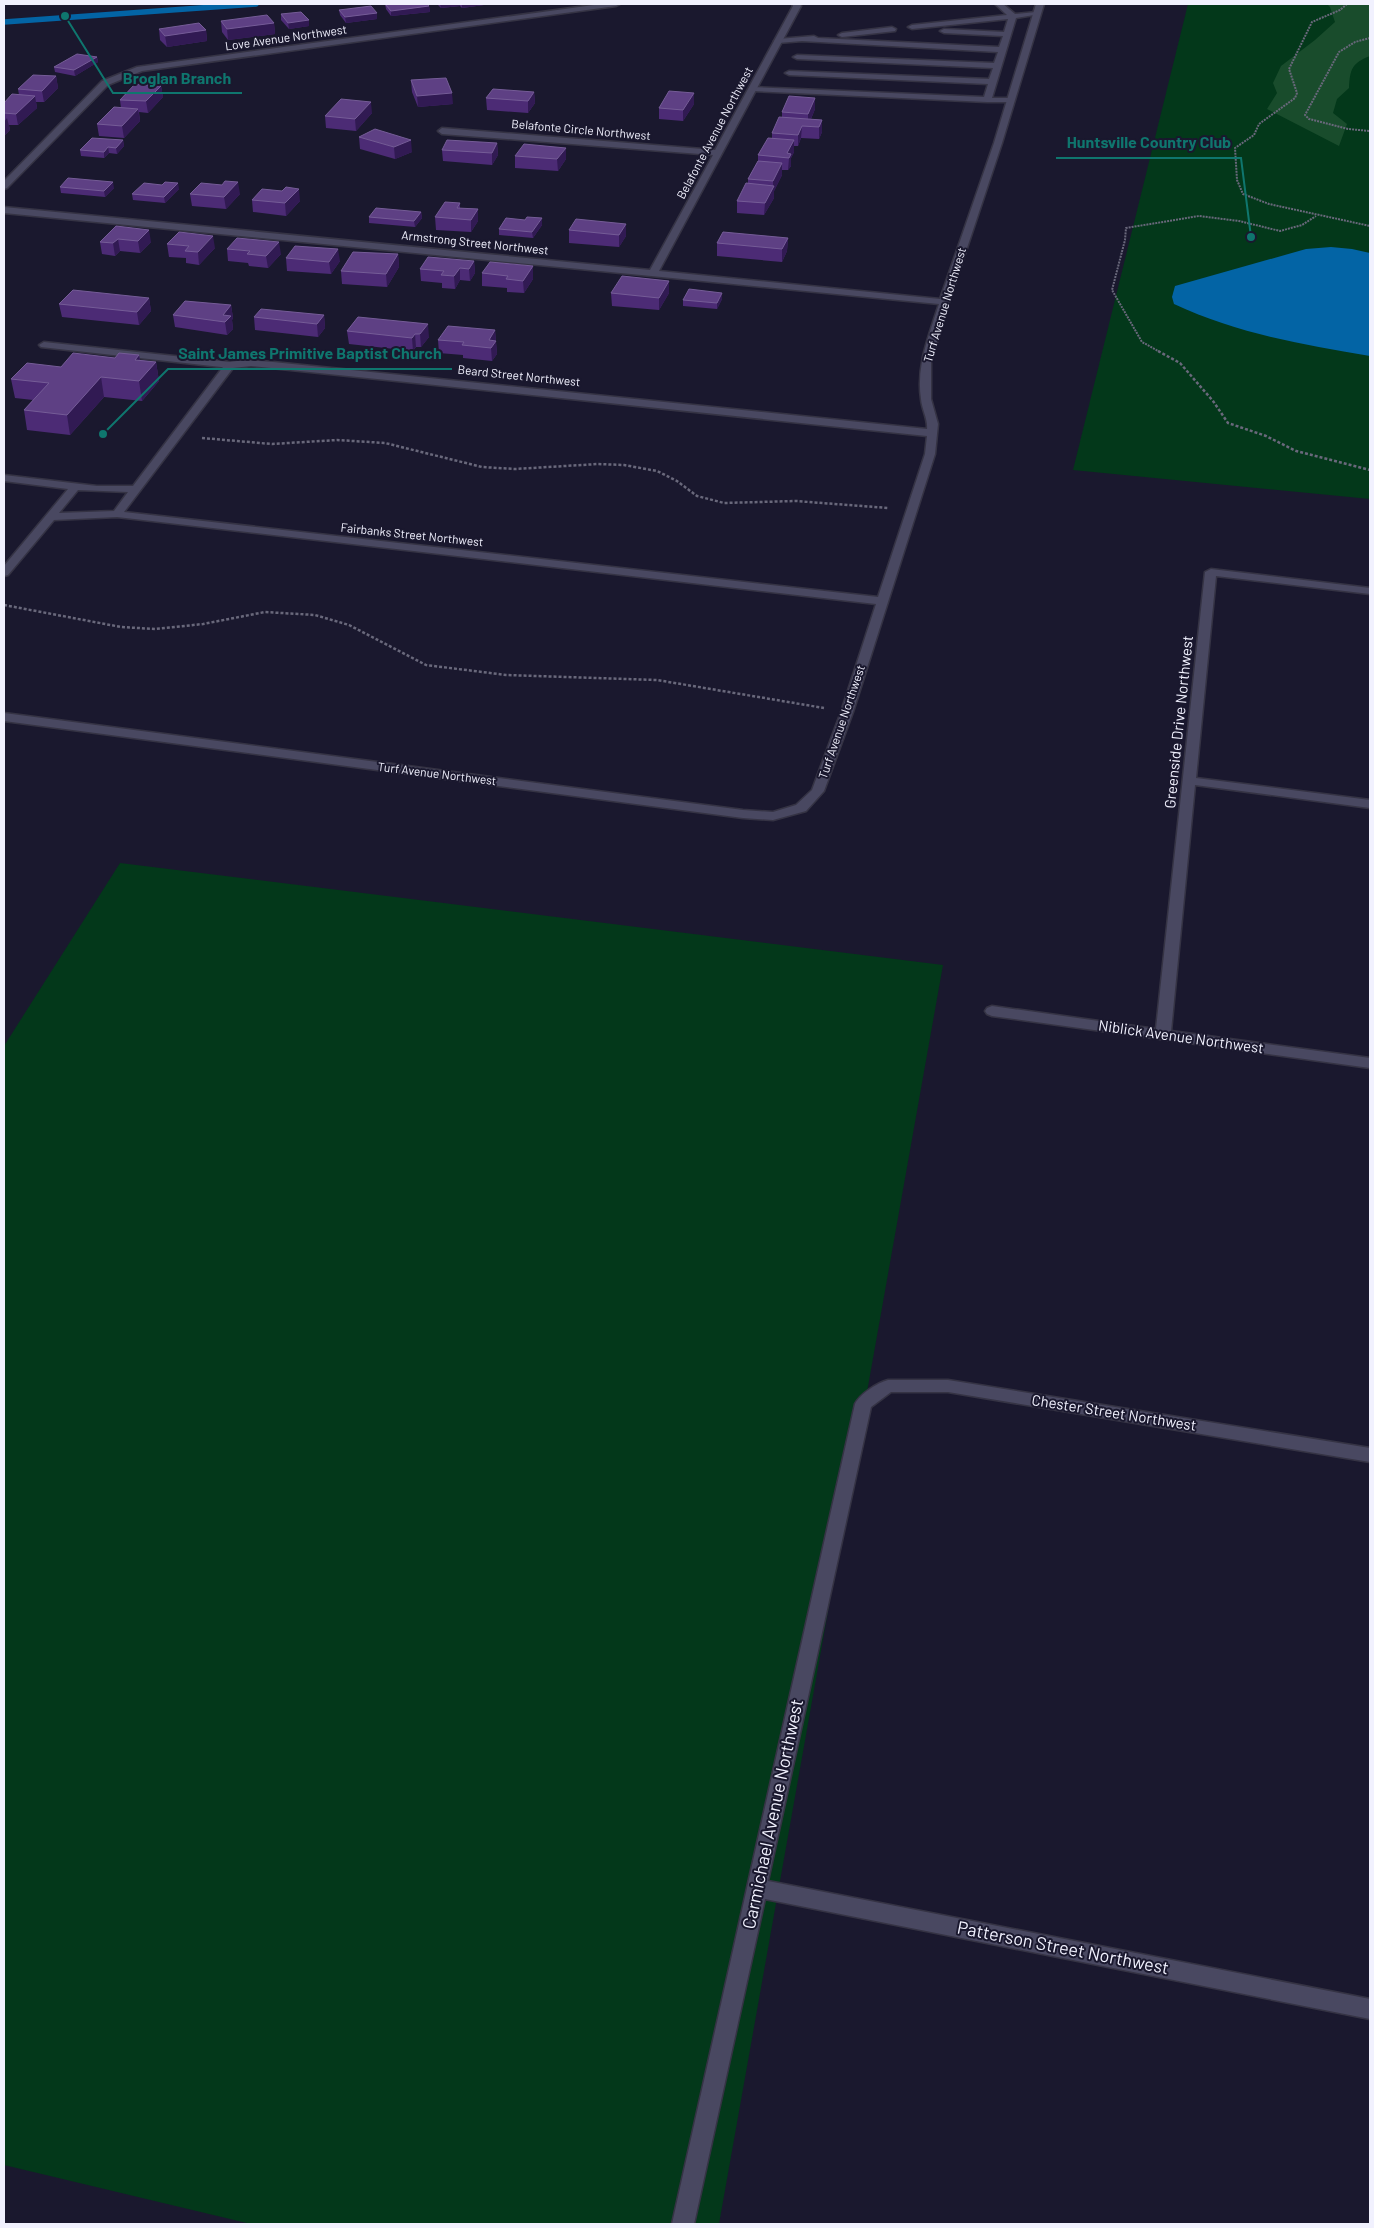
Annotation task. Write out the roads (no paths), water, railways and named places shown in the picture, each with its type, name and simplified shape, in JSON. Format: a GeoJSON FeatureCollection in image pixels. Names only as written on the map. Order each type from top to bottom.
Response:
{"type":"FeatureCollection","features":[{"type":"Feature","properties":{"kind":"street","name":"Love Avenue Northwest"},"geometry":{"type":"LineString","coordinates":[[4,186],[105,83],[140,68],[616,4]]}},
{"type":"Feature","properties":{"kind":"street","name":"Belafonte Avenue Northwest"},"geometry":{"type":"LineString","coordinates":[[653,274],[797,6],[796,4]]}},
{"type":"Feature","properties":{"kind":"street"},"geometry":{"type":"LineString","coordinates":[[999,4],[1013,16]]}},
{"type":"Feature","properties":{"kind":"street","name":"Turf Avenue Northwest"},"geometry":{"type":"LineString","coordinates":[[4,717],[773,816],[801,808],[818,791],[847,712],[930,454],[933,424],[926,399],[926,362],[1040,4]]}},
{"type":"Feature","properties":{"kind":"street"},"geometry":{"type":"LineString","coordinates":[[1008,34],[916,29],[1036,14]]}},
{"type":"Feature","properties":{"kind":"street"},"geometry":{"type":"LineString","coordinates":[[987,100],[1013,16]]}},
{"type":"Feature","properties":{"kind":"street"},"geometry":{"type":"LineString","coordinates":[[778,41],[862,32],[896,31]]}},
{"type":"Feature","properties":{"kind":"street"},"geometry":{"type":"LineString","coordinates":[[806,39],[1003,50]]}},
{"type":"Feature","properties":{"kind":"street"},"geometry":{"type":"LineString","coordinates":[[780,90],[806,39]]}},
{"type":"Feature","properties":{"kind":"street"},"geometry":{"type":"LineString","coordinates":[[797,57],[998,66]]}},
{"type":"Feature","properties":{"kind":"street"},"geometry":{"type":"LineString","coordinates":[[789,73],[993,82]]}},
{"type":"Feature","properties":{"kind":"street"},"geometry":{"type":"LineString","coordinates":[[753,89],[1010,100]]}},
{"type":"Feature","properties":{"kind":"street","name":"Belafonte Circle Northwest"},"geometry":{"type":"LineString","coordinates":[[442,131],[718,153]]}},
{"type":"Feature","properties":{"kind":"street","name":"Armstrong Street Northwest"},"geometry":{"type":"LineString","coordinates":[[4,210],[944,302]]}},
{"type":"Feature","properties":{"kind":"street","name":"Beard Street Northwest"},"geometry":{"type":"LineString","coordinates":[[44,345],[230,365],[251,363],[273,364],[932,433]]}},
{"type":"Feature","properties":{"kind":"street"},"geometry":{"type":"LineString","coordinates":[[117,514],[230,365]]}},
{"type":"Feature","properties":{"kind":"street"},"geometry":{"type":"LineString","coordinates":[[4,478],[76,486],[136,489]]}},
{"type":"Feature","properties":{"kind":"street"},"geometry":{"type":"LineString","coordinates":[[4,573],[76,486]]}},
{"type":"Feature","properties":{"kind":"street","name":"Fairbanks Street Northwest"},"geometry":{"type":"LineString","coordinates":[[50,517],[117,514],[882,602]]}},
{"type":"Feature","properties":{"kind":"street","name":"Greenside Drive Northwest"},"geometry":{"type":"LineString","coordinates":[[1163,1034],[1210,572],[1370,591]]}},
{"type":"Feature","properties":{"kind":"street"},"geometry":{"type":"LineString","coordinates":[[1190,781],[1370,804]]}},
{"type":"Feature","properties":{"kind":"street","name":"Niblick Avenue Northwest"},"geometry":{"type":"LineString","coordinates":[[992,1011],[1370,1063]]}},
{"type":"Feature","properties":{"kind":"street","name":"Chester Street Northwest"},"geometry":{"type":"LineString","coordinates":[[862,1404],[888,1386],[948,1386],[1370,1456]]}},
{"type":"Feature","properties":{"kind":"street","name":"Carmichael Avenue Northwest"},"geometry":{"type":"LineString","coordinates":[[683,2224],[862,1404]]}},
{"type":"Feature","properties":{"kind":"street","name":"Patterson Street Northwest"},"geometry":{"type":"LineString","coordinates":[[757,1888],[1370,2009]]}},
{"type":"Feature","properties":{"kind":"water"},"geometry":{"type":"Polygon","coordinates":[[[1331,247],[1370,253],[1370,356],[1270,337],[1221,323],[1174,304],[1172,297],[1175,286],[1306,249],[1331,247]]]}},
{"type":"Feature","properties":{"kind":"waterway"},"geometry":{"type":"LineString","coordinates":[[4,22],[256,4]]}},
{"type":"Feature","properties":{"kind":"place","name":"Broglan Branch"},"geometry":{"type":"Point","coordinates":[65,16]}},
{"type":"Feature","properties":{"kind":"place","name":"Huntsville Country Club"},"geometry":{"type":"Point","coordinates":[1251,237]}},
{"type":"Feature","properties":{"kind":"place","name":"Saint James Primitive Baptist Church"},"geometry":{"type":"Point","coordinates":[103,434]}}]}
